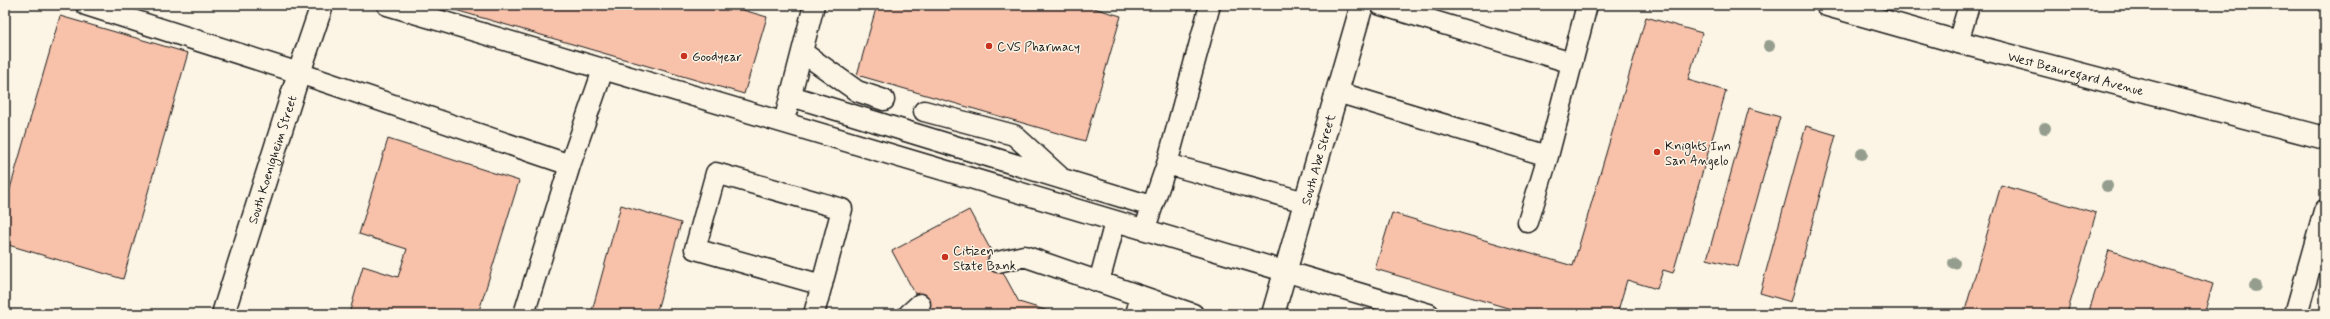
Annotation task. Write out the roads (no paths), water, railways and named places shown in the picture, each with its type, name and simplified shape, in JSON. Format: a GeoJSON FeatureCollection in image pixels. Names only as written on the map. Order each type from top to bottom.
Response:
{"type":"FeatureCollection","features":[{"type":"Feature","properties":{"kind":"main road","name":"South Koenigheim Street"},"geometry":{"type":"LineString","coordinates":[[222,314],[298,73],[322,5]]}},
{"type":"Feature","properties":{"kind":"main road","name":"South Abe Street"},"geometry":{"type":"LineString","coordinates":[[1272,314],[1362,5]]}},
{"type":"Feature","properties":{"kind":"main road","name":"West Beauregard Avenue"},"geometry":{"type":"LineString","coordinates":[[1827,5],[1858,10],[1958,42],[2325,138]]}},
{"type":"Feature","properties":{"kind":"main road"},"geometry":{"type":"LineString","coordinates":[[2296,314],[2325,211]]}},
{"type":"Feature","properties":{"kind":"lane"},"geometry":{"type":"LineString","coordinates":[[86,5],[298,73],[570,165]]}},
{"type":"Feature","properties":{"kind":"lane"},"geometry":{"type":"LineString","coordinates":[[387,5],[1285,273],[1429,314]]}},
{"type":"Feature","properties":{"kind":"lane"},"geometry":{"type":"LineString","coordinates":[[784,123],[814,5]]}},
{"type":"Feature","properties":{"kind":"lane"},"geometry":{"type":"LineString","coordinates":[[1145,231],[1151,206],[1167,164],[1210,5]]}},
{"type":"Feature","properties":{"kind":"lane"},"geometry":{"type":"LineString","coordinates":[[1381,5],[1572,63]]}},
{"type":"Feature","properties":{"kind":"lane"},"geometry":{"type":"LineString","coordinates":[[1528,222],[1548,156],[1587,5]]}},
{"type":"Feature","properties":{"kind":"lane"},"geometry":{"type":"LineString","coordinates":[[1958,42],[1969,5]]}},
{"type":"Feature","properties":{"kind":"lane"},"geometry":{"type":"LineString","coordinates":[[802,52],[857,91],[884,100]]}},
{"type":"Feature","properties":{"kind":"lane"},"geometry":{"type":"LineString","coordinates":[[524,314],[570,165],[603,70]]}},
{"type":"Feature","properties":{"kind":"lane"},"geometry":{"type":"LineString","coordinates":[[1337,92],[1548,156]]}},
{"type":"Feature","properties":{"kind":"lane"},"geometry":{"type":"LineString","coordinates":[[791,96],[1151,206]]}},
{"type":"Feature","properties":{"kind":"lane"},"geometry":{"type":"LineString","coordinates":[[924,111],[1014,135],[1063,180]]}},
{"type":"Feature","properties":{"kind":"lane"},"geometry":{"type":"LineString","coordinates":[[1167,164],[1305,202]]}},
{"type":"Feature","properties":{"kind":"lane"},"geometry":{"type":"LineString","coordinates":[[814,314],[822,285],[842,209],[716,173],[695,249],[822,285]]}},
{"type":"Feature","properties":{"kind":"lane"},"geometry":{"type":"LineString","coordinates":[[1099,282],[1115,222]]}},
{"type":"Feature","properties":{"kind":"lane"},"geometry":{"type":"LineString","coordinates":[[998,262],[1024,256],[1099,282],[1138,305],[1193,314]]}},
{"type":"Feature","properties":{"kind":"place","name":"CVS Pharmacy"},"geometry":{"type":"Point","coordinates":[989,46]}},
{"type":"Feature","properties":{"kind":"place","name":"Goodyear"},"geometry":{"type":"Point","coordinates":[684,56]}},
{"type":"Feature","properties":{"kind":"place","name":"Knights Inn San Angelo"},"geometry":{"type":"Point","coordinates":[1657,152]}},
{"type":"Feature","properties":{"kind":"place","name":"Citizen State Bank"},"geometry":{"type":"Point","coordinates":[945,257]}}]}
